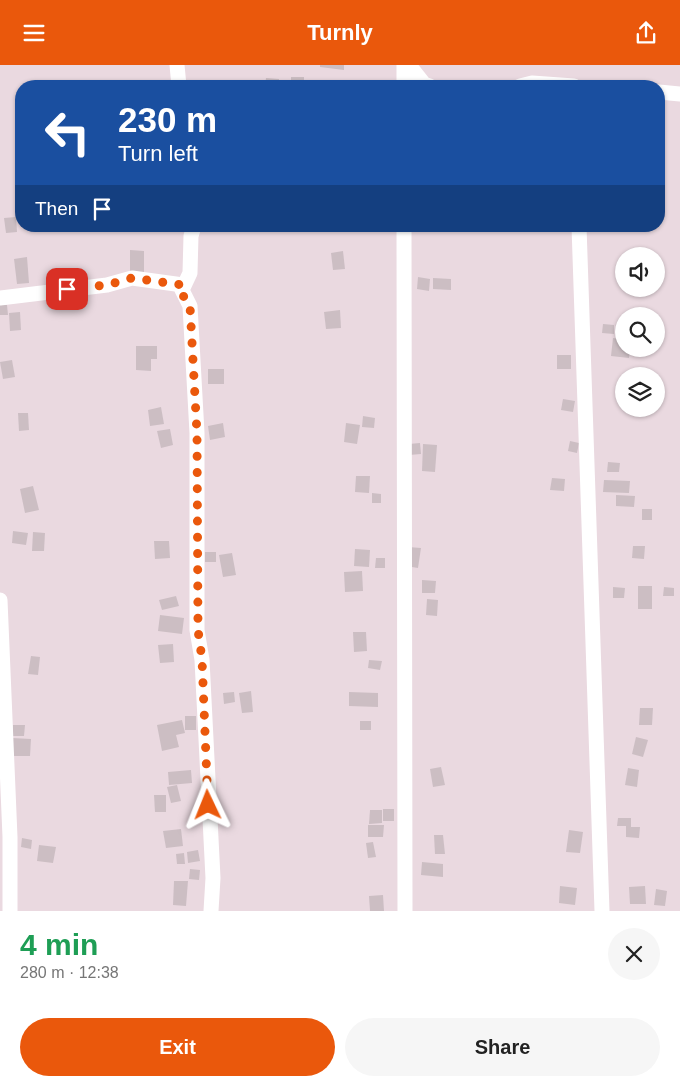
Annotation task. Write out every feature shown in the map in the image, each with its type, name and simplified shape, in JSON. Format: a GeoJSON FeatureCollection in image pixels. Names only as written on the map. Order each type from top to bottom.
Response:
{"type":"FeatureCollection","features":[{"type":"Feature","properties":{"kind":"street"},"geometry":{"type":"LineString","coordinates":[[177,65],[178,80]]}},
{"type":"Feature","properties":{"kind":"street"},"geometry":{"type":"LineString","coordinates":[[404,65],[404,80]]}},
{"type":"Feature","properties":{"kind":"street"},"geometry":{"type":"LineString","coordinates":[[409,65],[421,80]]}},
{"type":"Feature","properties":{"kind":"street"},"geometry":{"type":"LineString","coordinates":[[665,93],[680,94]]}},
{"type":"Feature","properties":{"kind":"street"},"geometry":{"type":"LineString","coordinates":[[192,232],[190,273],[183,285],[182,294],[190,306],[197,433],[198,630],[202,659],[213,878],[211,911]]}},
{"type":"Feature","properties":{"kind":"street"},"geometry":{"type":"LineString","coordinates":[[404,232],[405,911]]}},
{"type":"Feature","properties":{"kind":"street"},"geometry":{"type":"LineString","coordinates":[[580,232],[602,911]]}},
{"type":"Feature","properties":{"kind":"street"},"geometry":{"type":"LineString","coordinates":[[0,298],[107,285],[132,278],[183,285]]}},
{"type":"Feature","properties":{"kind":"street"},"geometry":{"type":"LineString","coordinates":[[0,600],[10,837],[10,911]]}},
{"type":"Feature","properties":{"kind":"building"},"geometry":{"type":"Polygon","coordinates":[[[320,65],[344,65],[344,70],[320,67],[320,65]]]}},
{"type":"Feature","properties":{"kind":"building"},"geometry":{"type":"Polygon","coordinates":[[[291,77],[304,77],[304,80],[291,80],[291,77]]]}},
{"type":"Feature","properties":{"kind":"building"},"geometry":{"type":"Polygon","coordinates":[[[266,78],[279,79],[279,80],[266,80],[266,78]]]}},
{"type":"Feature","properties":{"kind":"building"},"geometry":{"type":"Polygon","coordinates":[[[15,217],[15,232],[17,232],[6,233],[4,218],[15,217]]]}},
{"type":"Feature","properties":{"kind":"building"},"geometry":{"type":"Polygon","coordinates":[[[130,250],[144,251],[144,275],[130,275],[130,250]]]}},
{"type":"Feature","properties":{"kind":"building"},"geometry":{"type":"Polygon","coordinates":[[[343,251],[345,269],[333,270],[331,253],[343,251]]]}},
{"type":"Feature","properties":{"kind":"building"},"geometry":{"type":"Polygon","coordinates":[[[27,257],[29,283],[17,284],[14,259],[27,257]]]}},
{"type":"Feature","properties":{"kind":"building"},"geometry":{"type":"Polygon","coordinates":[[[418,277],[430,279],[429,291],[417,289],[418,277]]]}},
{"type":"Feature","properties":{"kind":"building"},"geometry":{"type":"Polygon","coordinates":[[[433,278],[451,279],[451,290],[433,289],[433,278]]]}},
{"type":"Feature","properties":{"kind":"building"},"geometry":{"type":"Polygon","coordinates":[[[0,305],[7,305],[8,315],[0,315],[0,305]]]}},
{"type":"Feature","properties":{"kind":"building"},"geometry":{"type":"Polygon","coordinates":[[[340,310],[341,328],[326,329],[324,312],[340,310]]]}},
{"type":"Feature","properties":{"kind":"building"},"geometry":{"type":"Polygon","coordinates":[[[20,312],[21,330],[10,331],[9,313],[20,312]]]}},
{"type":"Feature","properties":{"kind":"building"},"geometry":{"type":"Polygon","coordinates":[[[603,324],[614,325],[614,334],[602,333],[603,324]]]}},
{"type":"Feature","properties":{"kind":"building"},"geometry":{"type":"Polygon","coordinates":[[[613,338],[615,338],[615,356],[611,356],[613,338]]]}},
{"type":"Feature","properties":{"kind":"building"},"geometry":{"type":"Polygon","coordinates":[[[136,346],[157,346],[157,359],[151,359],[151,371],[136,370],[136,346]]]}},
{"type":"Feature","properties":{"kind":"building"},"geometry":{"type":"Polygon","coordinates":[[[557,355],[571,355],[571,369],[557,369],[557,355]]]}},
{"type":"Feature","properties":{"kind":"building"},"geometry":{"type":"Polygon","coordinates":[[[12,360],[15,377],[3,379],[0,362],[12,360]]]}},
{"type":"Feature","properties":{"kind":"building"},"geometry":{"type":"Polygon","coordinates":[[[208,369],[224,369],[224,384],[208,384],[208,369]]]}},
{"type":"Feature","properties":{"kind":"building"},"geometry":{"type":"Polygon","coordinates":[[[563,399],[575,401],[573,412],[561,410],[563,399]]]}},
{"type":"Feature","properties":{"kind":"building"},"geometry":{"type":"Polygon","coordinates":[[[161,407],[164,424],[150,426],[148,410],[161,407]]]}},
{"type":"Feature","properties":{"kind":"building"},"geometry":{"type":"Polygon","coordinates":[[[18,413],[28,413],[29,430],[19,431],[18,413]]]}},
{"type":"Feature","properties":{"kind":"building"},"geometry":{"type":"Polygon","coordinates":[[[363,416],[375,418],[374,428],[362,427],[363,416]]]}},
{"type":"Feature","properties":{"kind":"building"},"geometry":{"type":"Polygon","coordinates":[[[223,423],[225,437],[210,440],[208,426],[223,423]]]}},
{"type":"Feature","properties":{"kind":"building"},"geometry":{"type":"Polygon","coordinates":[[[346,423],[360,425],[357,444],[344,442],[346,423]]]}},
{"type":"Feature","properties":{"kind":"building"},"geometry":{"type":"Polygon","coordinates":[[[170,429],[173,445],[161,448],[157,431],[170,429]]]}},
{"type":"Feature","properties":{"kind":"building"},"geometry":{"type":"Polygon","coordinates":[[[570,441],[579,443],[577,453],[568,451],[570,441]]]}},
{"type":"Feature","properties":{"kind":"building"},"geometry":{"type":"Polygon","coordinates":[[[420,443],[421,454],[409,455],[409,444],[420,443]]]}},
{"type":"Feature","properties":{"kind":"building"},"geometry":{"type":"Polygon","coordinates":[[[423,444],[437,445],[435,472],[422,471],[423,444]]]}},
{"type":"Feature","properties":{"kind":"building"},"geometry":{"type":"Polygon","coordinates":[[[608,462],[620,463],[619,472],[607,472],[608,462]]]}},
{"type":"Feature","properties":{"kind":"building"},"geometry":{"type":"Polygon","coordinates":[[[356,476],[370,476],[369,493],[355,492],[356,476]]]}},
{"type":"Feature","properties":{"kind":"building"},"geometry":{"type":"Polygon","coordinates":[[[552,478],[565,479],[564,491],[550,490],[552,478]]]}},
{"type":"Feature","properties":{"kind":"building"},"geometry":{"type":"Polygon","coordinates":[[[604,480],[630,481],[629,493],[603,492],[604,480]]]}},
{"type":"Feature","properties":{"kind":"building"},"geometry":{"type":"Polygon","coordinates":[[[33,486],[39,510],[25,513],[20,489],[33,486]]]}},
{"type":"Feature","properties":{"kind":"building"},"geometry":{"type":"Polygon","coordinates":[[[372,493],[381,494],[381,503],[372,503],[372,493]]]}},
{"type":"Feature","properties":{"kind":"building"},"geometry":{"type":"Polygon","coordinates":[[[616,495],[635,496],[634,507],[616,506],[616,495]]]}},
{"type":"Feature","properties":{"kind":"building"},"geometry":{"type":"Polygon","coordinates":[[[642,509],[652,509],[652,520],[642,520],[642,509]]]}},
{"type":"Feature","properties":{"kind":"building"},"geometry":{"type":"Polygon","coordinates":[[[13,531],[28,533],[26,545],[12,543],[13,531]]]}},
{"type":"Feature","properties":{"kind":"building"},"geometry":{"type":"Polygon","coordinates":[[[33,532],[45,533],[44,551],[32,551],[33,532]]]}},
{"type":"Feature","properties":{"kind":"building"},"geometry":{"type":"Polygon","coordinates":[[[154,541],[169,541],[170,558],[155,559],[154,541]]]}},
{"type":"Feature","properties":{"kind":"building"},"geometry":{"type":"Polygon","coordinates":[[[633,546],[645,546],[644,559],[632,558],[633,546]]]}},
{"type":"Feature","properties":{"kind":"building"},"geometry":{"type":"Polygon","coordinates":[[[408,547],[421,548],[418,568],[406,566],[408,547]]]}},
{"type":"Feature","properties":{"kind":"building"},"geometry":{"type":"Polygon","coordinates":[[[355,549],[370,550],[369,567],[354,566],[355,549]]]}},
{"type":"Feature","properties":{"kind":"building"},"geometry":{"type":"Polygon","coordinates":[[[205,552],[216,552],[216,562],[205,562],[205,552]]]}},
{"type":"Feature","properties":{"kind":"building"},"geometry":{"type":"Polygon","coordinates":[[[232,553],[236,575],[223,577],[219,555],[232,553]]]}},
{"type":"Feature","properties":{"kind":"building"},"geometry":{"type":"Polygon","coordinates":[[[376,558],[385,558],[385,568],[375,568],[376,558]]]}},
{"type":"Feature","properties":{"kind":"building"},"geometry":{"type":"Polygon","coordinates":[[[362,571],[363,591],[345,592],[344,572],[362,571]]]}},
{"type":"Feature","properties":{"kind":"building"},"geometry":{"type":"Polygon","coordinates":[[[422,580],[436,581],[435,593],[422,593],[422,580]]]}},
{"type":"Feature","properties":{"kind":"building"},"geometry":{"type":"Polygon","coordinates":[[[638,586],[652,586],[652,609],[638,609],[638,586]]]}},
{"type":"Feature","properties":{"kind":"building"},"geometry":{"type":"Polygon","coordinates":[[[613,587],[625,588],[624,598],[613,598],[613,587]]]}},
{"type":"Feature","properties":{"kind":"building"},"geometry":{"type":"Polygon","coordinates":[[[664,587],[674,588],[674,596],[663,596],[664,587]]]}},
{"type":"Feature","properties":{"kind":"building"},"geometry":{"type":"Polygon","coordinates":[[[176,596],[179,606],[162,610],[159,600],[176,596]]]}},
{"type":"Feature","properties":{"kind":"building"},"geometry":{"type":"Polygon","coordinates":[[[427,599],[438,600],[437,616],[426,615],[427,599]]]}},
{"type":"Feature","properties":{"kind":"building"},"geometry":{"type":"Polygon","coordinates":[[[160,615],[184,618],[182,634],[158,631],[160,615]]]}},
{"type":"Feature","properties":{"kind":"building"},"geometry":{"type":"Polygon","coordinates":[[[353,632],[366,632],[367,651],[354,652],[353,632]]]}},
{"type":"Feature","properties":{"kind":"building"},"geometry":{"type":"Polygon","coordinates":[[[173,644],[174,662],[160,663],[158,645],[173,644]]]}},
{"type":"Feature","properties":{"kind":"building"},"geometry":{"type":"Polygon","coordinates":[[[31,656],[40,657],[38,675],[28,674],[31,656]]]}},
{"type":"Feature","properties":{"kind":"building"},"geometry":{"type":"Polygon","coordinates":[[[369,660],[382,661],[380,670],[368,668],[369,660]]]}},
{"type":"Feature","properties":{"kind":"building"},"geometry":{"type":"Polygon","coordinates":[[[251,691],[253,712],[242,713],[239,693],[251,691]]]}},
{"type":"Feature","properties":{"kind":"building"},"geometry":{"type":"Polygon","coordinates":[[[234,692],[235,702],[224,704],[223,693],[234,692]]]}},
{"type":"Feature","properties":{"kind":"building"},"geometry":{"type":"Polygon","coordinates":[[[349,692],[378,693],[378,707],[349,706],[349,692]]]}},
{"type":"Feature","properties":{"kind":"building"},"geometry":{"type":"Polygon","coordinates":[[[640,708],[653,708],[652,725],[639,725],[640,708]]]}},
{"type":"Feature","properties":{"kind":"building"},"geometry":{"type":"Polygon","coordinates":[[[185,716],[196,716],[196,730],[185,730],[185,716]]]}},
{"type":"Feature","properties":{"kind":"building"},"geometry":{"type":"Polygon","coordinates":[[[182,720],[185,733],[176,735],[179,747],[162,751],[157,725],[182,720]]]}},
{"type":"Feature","properties":{"kind":"building"},"geometry":{"type":"Polygon","coordinates":[[[360,721],[371,721],[371,730],[360,730],[360,721]]]}},
{"type":"Feature","properties":{"kind":"building"},"geometry":{"type":"Polygon","coordinates":[[[13,725],[25,725],[24,736],[13,736],[13,725]]]}},
{"type":"Feature","properties":{"kind":"building"},"geometry":{"type":"Polygon","coordinates":[[[636,737],[648,740],[643,757],[632,754],[636,737]]]}},
{"type":"Feature","properties":{"kind":"building"},"geometry":{"type":"Polygon","coordinates":[[[12,738],[31,739],[30,756],[11,756],[12,738]]]}},
{"type":"Feature","properties":{"kind":"building"},"geometry":{"type":"Polygon","coordinates":[[[441,767],[445,785],[433,787],[430,769],[441,767]]]}},
{"type":"Feature","properties":{"kind":"building"},"geometry":{"type":"Polygon","coordinates":[[[628,768],[639,770],[637,787],[625,785],[628,768]]]}},
{"type":"Feature","properties":{"kind":"building"},"geometry":{"type":"Polygon","coordinates":[[[191,770],[192,783],[169,785],[168,772],[191,770]]]}},
{"type":"Feature","properties":{"kind":"building"},"geometry":{"type":"Polygon","coordinates":[[[177,785],[181,801],[171,803],[167,787],[177,785]]]}},
{"type":"Feature","properties":{"kind":"building"},"geometry":{"type":"Polygon","coordinates":[[[154,795],[166,795],[166,812],[155,812],[154,795]]]}},
{"type":"Feature","properties":{"kind":"building"},"geometry":{"type":"Polygon","coordinates":[[[383,809],[394,809],[394,821],[383,821],[383,809]]]}},
{"type":"Feature","properties":{"kind":"building"},"geometry":{"type":"Polygon","coordinates":[[[370,810],[382,810],[382,823],[369,824],[370,810]]]}},
{"type":"Feature","properties":{"kind":"building"},"geometry":{"type":"Polygon","coordinates":[[[618,818],[631,818],[631,827],[640,827],[639,838],[626,837],[626,826],[617,826],[618,818]]]}},
{"type":"Feature","properties":{"kind":"building"},"geometry":{"type":"Polygon","coordinates":[[[368,825],[384,825],[383,837],[368,837],[368,825]]]}},
{"type":"Feature","properties":{"kind":"building"},"geometry":{"type":"Polygon","coordinates":[[[181,829],[183,846],[166,848],[163,831],[181,829]]]}},
{"type":"Feature","properties":{"kind":"building"},"geometry":{"type":"Polygon","coordinates":[[[569,830],[583,832],[580,853],[566,852],[569,830]]]}},
{"type":"Feature","properties":{"kind":"building"},"geometry":{"type":"Polygon","coordinates":[[[434,835],[443,835],[445,854],[435,854],[434,835]]]}},
{"type":"Feature","properties":{"kind":"building"},"geometry":{"type":"Polygon","coordinates":[[[22,838],[32,840],[31,849],[21,847],[22,838]]]}},
{"type":"Feature","properties":{"kind":"building"},"geometry":{"type":"Polygon","coordinates":[[[373,842],[376,857],[368,858],[366,843],[373,842]]]}},
{"type":"Feature","properties":{"kind":"building"},"geometry":{"type":"Polygon","coordinates":[[[39,845],[56,847],[53,863],[37,861],[39,845]]]}},
{"type":"Feature","properties":{"kind":"building"},"geometry":{"type":"Polygon","coordinates":[[[198,850],[200,861],[188,863],[187,852],[198,850]]]}},
{"type":"Feature","properties":{"kind":"building"},"geometry":{"type":"Polygon","coordinates":[[[184,853],[185,864],[177,864],[176,854],[184,853]]]}},
{"type":"Feature","properties":{"kind":"building"},"geometry":{"type":"Polygon","coordinates":[[[422,862],[443,864],[443,877],[421,875],[422,862]]]}},
{"type":"Feature","properties":{"kind":"building"},"geometry":{"type":"Polygon","coordinates":[[[190,869],[200,870],[199,880],[189,879],[190,869]]]}},
{"type":"Feature","properties":{"kind":"building"},"geometry":{"type":"Polygon","coordinates":[[[174,881],[188,881],[186,906],[173,905],[174,881]]]}},
{"type":"Feature","properties":{"kind":"building"},"geometry":{"type":"Polygon","coordinates":[[[560,886],[577,888],[575,905],[559,903],[560,886]]]}},
{"type":"Feature","properties":{"kind":"building"},"geometry":{"type":"Polygon","coordinates":[[[645,886],[646,904],[630,904],[629,887],[645,886]]]}},
{"type":"Feature","properties":{"kind":"building"},"geometry":{"type":"Polygon","coordinates":[[[656,889],[667,891],[665,906],[654,905],[656,889]]]}},
{"type":"Feature","properties":{"kind":"building"},"geometry":{"type":"Polygon","coordinates":[[[383,895],[384,911],[370,911],[369,896],[383,895]]]}},
{"type":"Feature","properties":{"kind":"route"},"geometry":{"type":"LineString","coordinates":[[67,289],[107,285],[132,278],[152,280],[183,285],[182,294],[190,306],[197,433],[198,630],[202,659],[208,805]]}}]}
